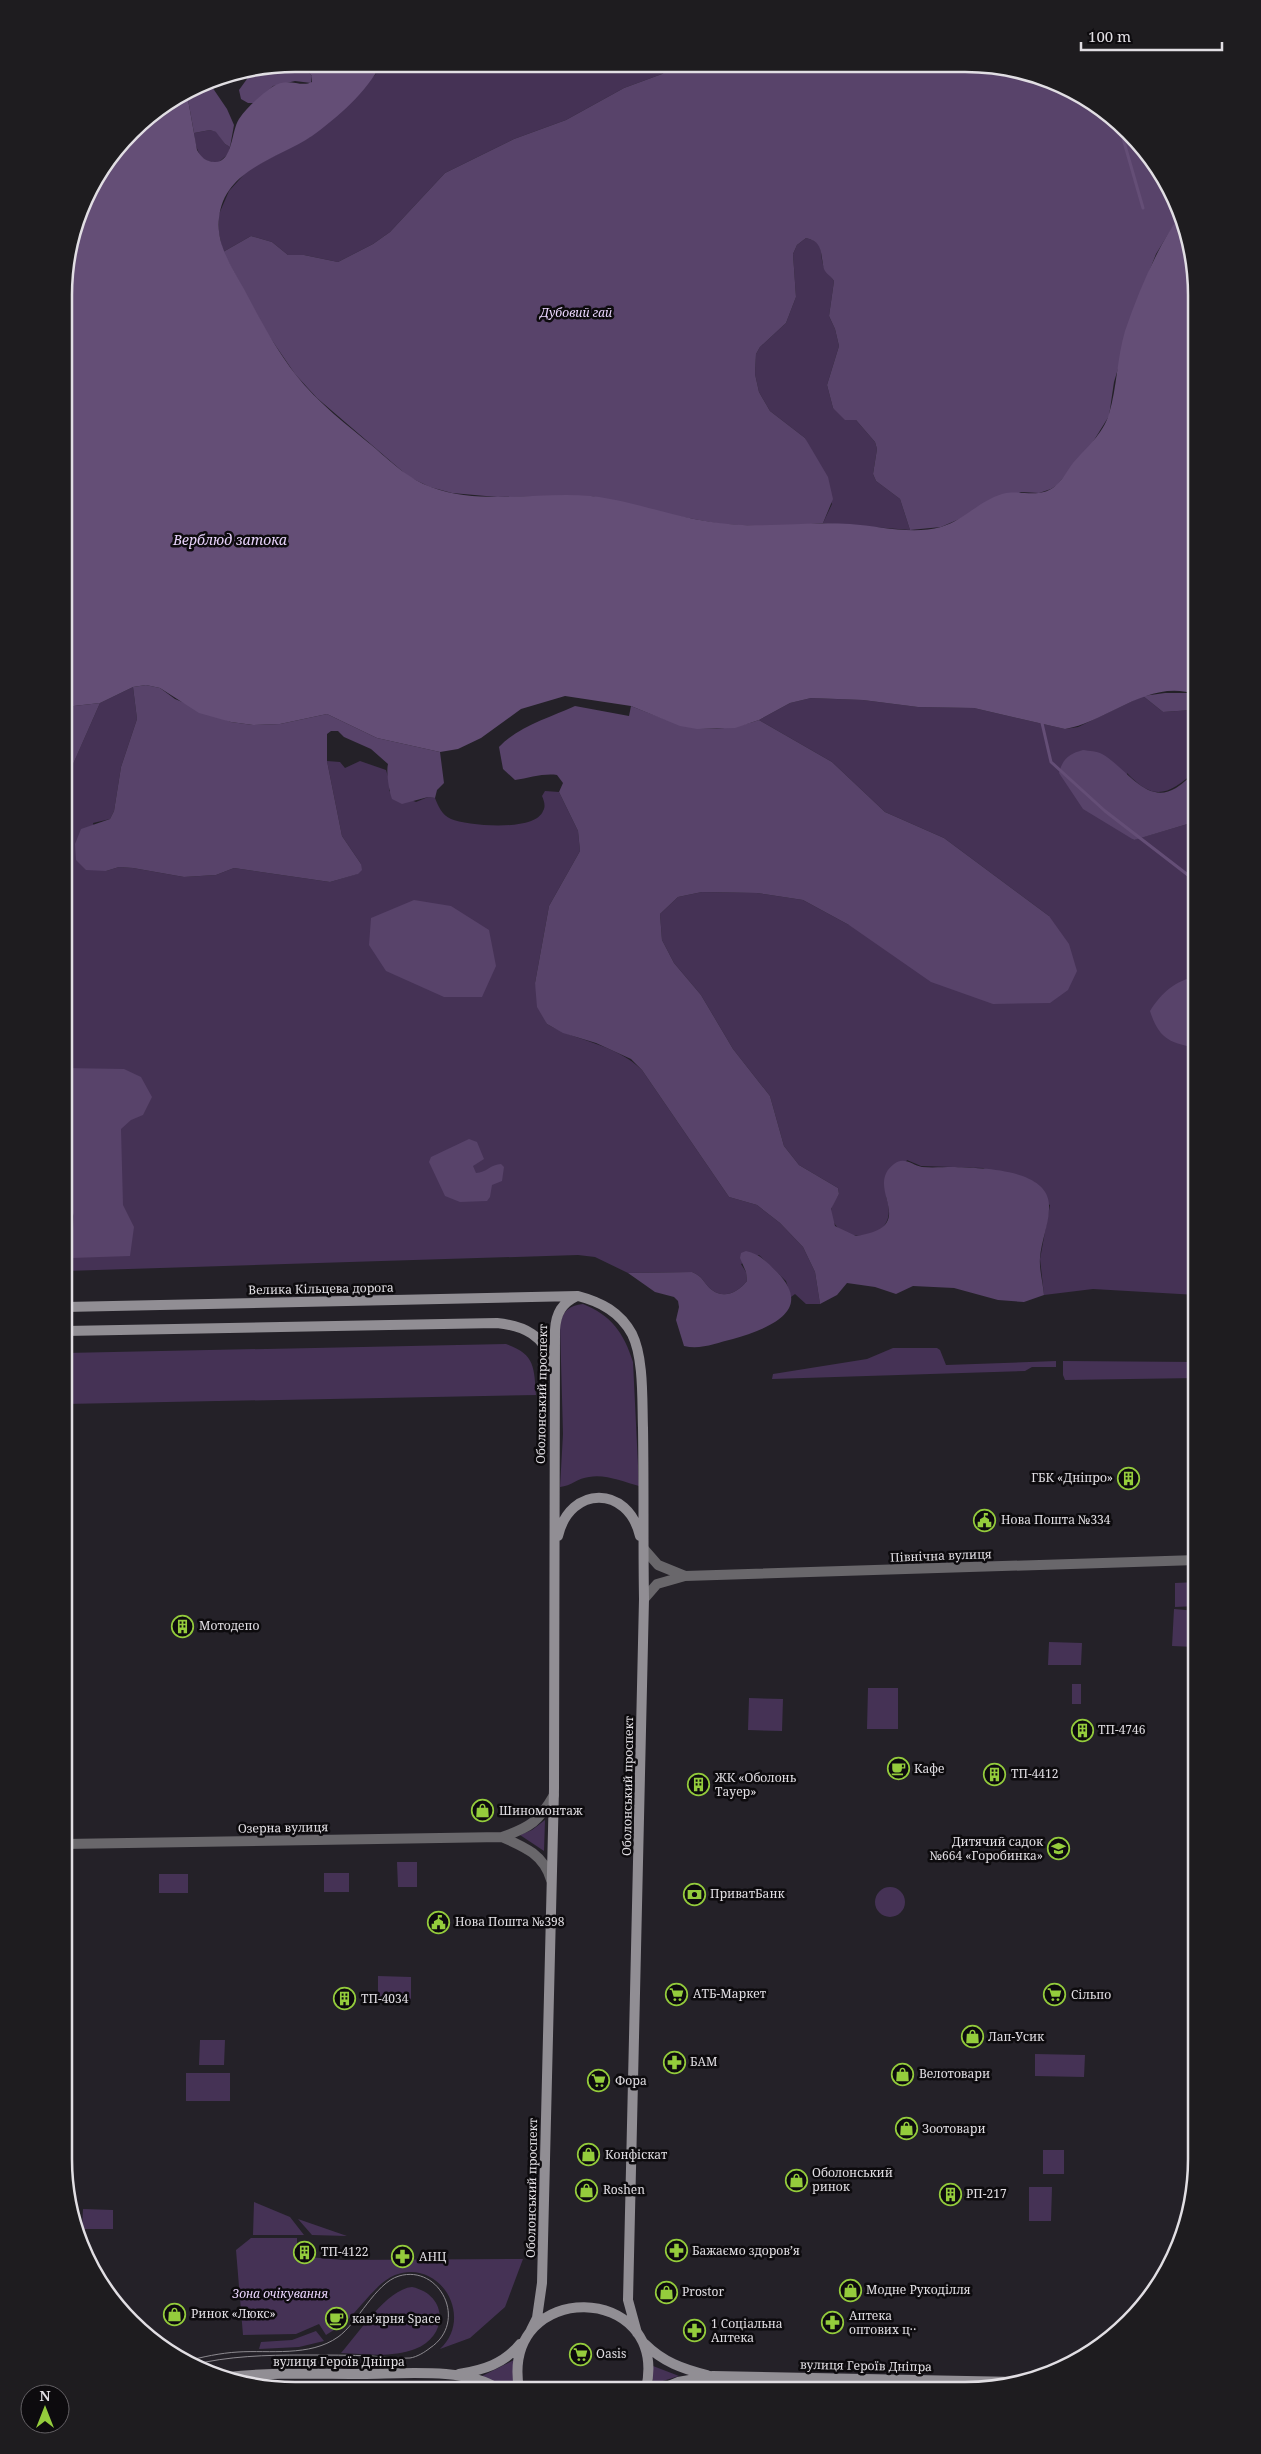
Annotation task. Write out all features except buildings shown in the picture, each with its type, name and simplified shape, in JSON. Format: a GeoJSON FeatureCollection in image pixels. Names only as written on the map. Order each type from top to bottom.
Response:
{"type":"FeatureCollection","features":[{"type":"Feature","properties":{"kind":"main road","name":"Велика Кільцева дорога"},"geometry":{"type":"LineString","coordinates":[[72,1307],[578,1296]]}},
{"type":"Feature","properties":{"kind":"main road","name":"Оболонський проспект"},"geometry":{"type":"LineString","coordinates":[[518,2382],[517,2370],[528,2334],[539,2308],[542,2283],[554,1795],[554,1369],[556,1318],[565,1303],[578,1296],[603,1305],[617,1315],[632,1334],[639,1357],[642,1398],[644,1598],[628,2300],[648,2365],[647,2382]]}},
{"type":"Feature","properties":{"kind":"main road"},"geometry":{"type":"LineString","coordinates":[[72,1331],[497,1323],[516,1325],[542,1341],[550,1354],[554,1369]]}},
{"type":"Feature","properties":{"kind":"main road"},"geometry":{"type":"LineString","coordinates":[[555,1550],[560,1528],[566,1514],[579,1503],[602,1498],[616,1501],[634,1517],[644,1549]]}},
{"type":"Feature","properties":{"kind":"main road","name":"вулиця Героїв Дніпра"},"geometry":{"type":"LineString","coordinates":[[450,2376],[476,2371],[497,2364],[513,2353],[528,2334],[550,2315],[570,2307],[588,2306],[601,2308],[618,2315],[656,2355],[672,2364],[712,2376]]}},
{"type":"Feature","properties":{"kind":"main road","name":"вулиця Героїв Дніпра"},"geometry":{"type":"LineString","coordinates":[[248,2376],[305,2374],[450,2376],[481,2382]]}},
{"type":"Feature","properties":{"kind":"main road","name":"вулиця Героїв Дніпра"},"geometry":{"type":"LineString","coordinates":[[678,2382],[712,2376],[977,2381]]}},
{"type":"Feature","properties":{"kind":"street","name":"Північна вулиця"},"geometry":{"type":"LineString","coordinates":[[644,1549],[658,1565],[685,1576]]}},
{"type":"Feature","properties":{"kind":"street","name":"Північна вулиця"},"geometry":{"type":"LineString","coordinates":[[644,1598],[657,1584],[685,1576],[1188,1560]]}},
{"type":"Feature","properties":{"kind":"street"},"geometry":{"type":"LineString","coordinates":[[502,1837],[526,1828],[538,1820],[554,1795]]}},
{"type":"Feature","properties":{"kind":"street"},"geometry":{"type":"LineString","coordinates":[[502,1837],[528,1848],[539,1857],[548,1868],[552,1882]]}},
{"type":"Feature","properties":{"kind":"street","name":"Озерна вулиця"},"geometry":{"type":"LineString","coordinates":[[72,1844],[502,1837]]}},
{"type":"Feature","properties":{"kind":"green space"},"geometry":{"type":"Polygon","coordinates":[[[309,72],[312,76],[311,83],[295,81],[273,86],[254,103],[248,103],[241,99],[239,90],[248,78],[267,74],[309,72]]]}},
{"type":"Feature","properties":{"kind":"green space"},"geometry":{"type":"Polygon","coordinates":[[[377,72],[665,72],[624,88],[566,120],[514,139],[445,173],[390,232],[373,244],[338,262],[304,255],[288,255],[272,242],[251,236],[223,252],[219,233],[219,214],[229,191],[248,170],[310,137],[377,72]]]}},
{"type":"Feature","properties":{"kind":"green space","name":"Дубовий гай"},"geometry":{"type":"Polygon","coordinates":[[[665,72],[965,72],[994,74],[1023,80],[1051,89],[1089,110],[1123,138],[1159,184],[1176,221],[1156,254],[1141,292],[1114,382],[1109,416],[1091,445],[1057,485],[1039,493],[1021,492],[941,527],[910,530],[900,499],[876,481],[873,474],[877,449],[875,442],[856,420],[845,420],[833,408],[827,385],[839,346],[835,329],[829,316],[834,281],[824,269],[819,246],[816,242],[806,238],[797,245],[793,254],[796,297],[786,323],[760,347],[756,354],[755,374],[759,392],[770,411],[805,438],[828,477],[833,499],[823,523],[774,527],[721,524],[591,496],[497,497],[452,493],[430,487],[409,477],[317,398],[295,374],[267,333],[223,252],[251,236],[272,242],[288,255],[304,255],[338,262],[373,244],[390,232],[445,173],[514,139],[566,120],[624,88],[665,72]]]}},
{"type":"Feature","properties":{"kind":"green space"},"geometry":{"type":"Polygon","coordinates":[[[213,88],[227,109],[234,125],[230,147],[225,144],[216,132],[210,130],[194,133],[188,100],[213,88]]]}},
{"type":"Feature","properties":{"kind":"green space"},"geometry":{"type":"Polygon","coordinates":[[[210,130],[217,132],[225,144],[230,147],[228,154],[219,162],[207,161],[200,154],[196,145],[194,133],[210,130]]]}},
{"type":"Feature","properties":{"kind":"green space"},"geometry":{"type":"Polygon","coordinates":[[[806,238],[813,240],[821,249],[824,267],[834,281],[829,316],[835,329],[839,346],[827,385],[833,408],[856,420],[875,442],[877,449],[873,474],[876,481],[900,499],[910,530],[823,523],[832,504],[805,438],[770,411],[759,392],[755,374],[756,354],[760,347],[786,323],[796,297],[793,254],[797,245],[806,238]]]}},
{"type":"Feature","properties":{"kind":"green space"},"geometry":{"type":"Polygon","coordinates":[[[146,685],[160,688],[175,699],[231,722],[253,725],[280,724],[327,714],[377,738],[440,752],[444,783],[437,790],[435,798],[428,797],[402,804],[392,799],[388,781],[388,764],[371,749],[344,737],[338,731],[331,731],[327,734],[327,761],[342,836],[361,864],[362,870],[358,874],[330,882],[234,868],[216,875],[184,877],[119,867],[106,871],[86,870],[76,860],[75,844],[81,829],[110,819],[114,811],[121,767],[137,719],[133,687],[146,685]]]}},
{"type":"Feature","properties":{"kind":"green space"},"geometry":{"type":"Polygon","coordinates":[[[133,687],[137,719],[121,767],[114,811],[110,819],[93,823],[106,871],[119,867],[133,868],[184,877],[216,875],[234,868],[330,882],[357,874],[361,864],[342,836],[327,761],[340,762],[345,768],[360,761],[386,770],[390,783],[389,791],[416,802],[428,797],[435,798],[445,815],[451,819],[471,824],[500,826],[528,822],[537,818],[543,811],[545,805],[542,796],[545,791],[559,792],[578,831],[580,851],[549,906],[535,983],[547,1024],[621,1054],[642,1070],[729,1197],[757,1205],[780,1223],[803,1247],[815,1272],[820,1304],[806,1304],[795,1294],[791,1297],[786,1281],[759,1255],[741,1264],[746,1272],[747,1281],[736,1291],[727,1294],[717,1293],[712,1290],[699,1276],[692,1272],[628,1273],[595,1257],[578,1255],[72,1271],[72,766],[100,703],[133,687]]]}},
{"type":"Feature","properties":{"kind":"green space"},"geometry":{"type":"Polygon","coordinates":[[[1165,693],[1188,693],[1188,710],[1163,712],[1143,696],[1165,693]]]}},
{"type":"Feature","properties":{"kind":"green space"},"geometry":{"type":"Polygon","coordinates":[[[1143,696],[1163,712],[1188,710],[1188,777],[1170,789],[1154,792],[1146,789],[1127,773],[1133,840],[1188,824],[1188,1294],[1093,1289],[1044,1295],[1040,1259],[1050,1205],[983,1168],[921,1166],[907,1160],[886,1197],[889,1213],[885,1225],[876,1232],[865,1236],[853,1235],[842,1230],[834,1222],[831,1211],[839,1194],[838,1188],[799,1165],[784,1146],[770,1096],[733,1049],[701,995],[674,963],[662,940],[660,914],[678,897],[702,892],[757,893],[803,900],[849,925],[1049,916],[944,838],[885,812],[832,762],[759,720],[790,703],[811,698],[863,700],[918,707],[974,708],[1065,729],[1078,727],[1143,696]]]}},
{"type":"Feature","properties":{"kind":"green space"},"geometry":{"type":"Polygon","coordinates":[[[100,703],[72,766],[72,706],[100,703]]]}},
{"type":"Feature","properties":{"kind":"green space"},"geometry":{"type":"Polygon","coordinates":[[[575,706],[629,716],[631,706],[679,724],[708,729],[740,725],[759,720],[832,762],[885,812],[944,838],[1049,916],[1069,944],[1077,971],[1068,990],[1050,1003],[993,1004],[931,982],[849,925],[803,900],[757,893],[702,892],[678,897],[660,914],[662,940],[674,963],[701,995],[733,1049],[770,1096],[784,1146],[799,1165],[838,1188],[839,1194],[831,1209],[835,1226],[856,1236],[876,1231],[886,1224],[889,1215],[884,1184],[886,1174],[894,1164],[901,1161],[922,1167],[978,1168],[1010,1172],[1025,1177],[1037,1184],[1046,1193],[1049,1205],[1048,1218],[1040,1258],[1044,1295],[1024,1302],[998,1300],[954,1288],[913,1286],[896,1294],[875,1287],[847,1283],[837,1295],[820,1304],[815,1272],[803,1247],[780,1223],[757,1205],[729,1197],[642,1070],[631,1059],[596,1043],[563,1033],[547,1024],[537,1007],[535,983],[549,906],[580,851],[578,831],[559,792],[563,783],[557,775],[542,775],[515,780],[503,769],[499,747],[525,728],[575,706]]]}},
{"type":"Feature","properties":{"kind":"green space"},"geometry":{"type":"Polygon","coordinates":[[[1083,750],[1102,754],[1137,783],[1155,792],[1165,792],[1176,788],[1188,778],[1188,824],[1134,840],[1083,809],[1059,773],[1067,757],[1083,750]]]}},
{"type":"Feature","properties":{"kind":"green space"},"geometry":{"type":"Polygon","coordinates":[[[414,900],[451,906],[489,930],[496,966],[482,997],[444,997],[386,971],[369,945],[371,918],[414,900]]]}},
{"type":"Feature","properties":{"kind":"green space"},"geometry":{"type":"Polygon","coordinates":[[[1188,978],[1188,1046],[1173,1041],[1162,1034],[1157,1028],[1150,1011],[1164,993],[1188,978]]]}},
{"type":"Feature","properties":{"kind":"green space"},"geometry":{"type":"Polygon","coordinates":[[[72,1068],[124,1069],[141,1077],[152,1097],[143,1115],[131,1120],[121,1129],[123,1205],[134,1227],[130,1256],[72,1258],[74,1216],[72,1210],[72,1068]]]}},
{"type":"Feature","properties":{"kind":"green space"},"geometry":{"type":"Polygon","coordinates":[[[469,1139],[477,1142],[484,1159],[473,1166],[476,1173],[483,1172],[497,1164],[501,1164],[504,1167],[502,1181],[492,1185],[490,1197],[487,1201],[460,1202],[445,1196],[429,1162],[431,1157],[469,1139]]]}},
{"type":"Feature","properties":{"kind":"green space"},"geometry":{"type":"Polygon","coordinates":[[[746,1251],[759,1256],[777,1272],[788,1286],[791,1298],[789,1308],[782,1317],[772,1324],[733,1339],[708,1346],[684,1346],[676,1320],[679,1307],[678,1301],[674,1297],[655,1292],[628,1273],[692,1272],[699,1276],[712,1290],[717,1293],[727,1294],[736,1291],[747,1281],[746,1272],[740,1258],[741,1253],[746,1251]]]}},
{"type":"Feature","properties":{"kind":"green space"},"geometry":{"type":"Polygon","coordinates":[[[583,1304],[593,1308],[615,1326],[625,1342],[633,1362],[639,1486],[608,1477],[595,1476],[560,1487],[563,1434],[560,1325],[562,1316],[567,1310],[583,1304]]]}},
{"type":"Feature","properties":{"kind":"green space"},"geometry":{"type":"Polygon","coordinates":[[[506,1344],[523,1352],[528,1357],[535,1377],[536,1395],[72,1404],[72,1353],[506,1344]]]}},
{"type":"Feature","properties":{"kind":"green space"},"geometry":{"type":"Polygon","coordinates":[[[893,1348],[937,1348],[940,1350],[946,1365],[1056,1361],[1056,1367],[1032,1367],[1025,1371],[772,1379],[773,1374],[867,1359],[893,1348]]]}},
{"type":"Feature","properties":{"kind":"green space"},"geometry":{"type":"Polygon","coordinates":[[[1063,1361],[1188,1362],[1188,1378],[1065,1380],[1063,1361]]]}},
{"type":"Feature","properties":{"kind":"green space"},"geometry":{"type":"Polygon","coordinates":[[[1188,1582],[1188,1606],[1175,1607],[1175,1583],[1188,1582]]]}},
{"type":"Feature","properties":{"kind":"green space"},"geometry":{"type":"Polygon","coordinates":[[[1174,1609],[1188,1610],[1188,1647],[1172,1646],[1174,1609]]]}},
{"type":"Feature","properties":{"kind":"green space"},"geometry":{"type":"Polygon","coordinates":[[[1049,1642],[1082,1643],[1081,1665],[1048,1665],[1049,1642]]]}},
{"type":"Feature","properties":{"kind":"green space"},"geometry":{"type":"Polygon","coordinates":[[[1072,1684],[1081,1684],[1081,1704],[1072,1704],[1072,1684]]]}},
{"type":"Feature","properties":{"kind":"green space"},"geometry":{"type":"Polygon","coordinates":[[[868,1688],[898,1688],[898,1729],[867,1729],[868,1688]]]}},
{"type":"Feature","properties":{"kind":"green space"},"geometry":{"type":"Polygon","coordinates":[[[749,1698],[783,1699],[782,1731],[748,1730],[749,1698]]]}},
{"type":"Feature","properties":{"kind":"green space"},"geometry":{"type":"Polygon","coordinates":[[[545,1820],[544,1851],[520,1835],[532,1830],[545,1820]]]}},
{"type":"Feature","properties":{"kind":"green space"},"geometry":{"type":"Polygon","coordinates":[[[397,1862],[417,1862],[417,1887],[398,1887],[397,1862]]]}},
{"type":"Feature","properties":{"kind":"green space"},"geometry":{"type":"Polygon","coordinates":[[[324,1873],[349,1873],[349,1892],[324,1892],[324,1873]]]}},
{"type":"Feature","properties":{"kind":"green space"},"geometry":{"type":"Polygon","coordinates":[[[159,1874],[188,1874],[188,1893],[159,1893],[159,1874]]]}},
{"type":"Feature","properties":{"kind":"green space"},"geometry":{"type":"Polygon","coordinates":[[[890,1887],[900,1892],[905,1902],[900,1912],[890,1917],[880,1912],[875,1902],[880,1892],[890,1887]]]}},
{"type":"Feature","properties":{"kind":"green space"},"geometry":{"type":"Polygon","coordinates":[[[378,1976],[411,1977],[411,2001],[378,2001],[378,1976]]]}},
{"type":"Feature","properties":{"kind":"green space"},"geometry":{"type":"Polygon","coordinates":[[[200,2040],[225,2040],[224,2065],[199,2065],[200,2040]]]}},
{"type":"Feature","properties":{"kind":"green space"},"geometry":{"type":"Polygon","coordinates":[[[1035,2054],[1085,2055],[1084,2077],[1035,2076],[1035,2054]]]}},
{"type":"Feature","properties":{"kind":"green space"},"geometry":{"type":"Polygon","coordinates":[[[186,2073],[230,2073],[230,2101],[186,2101],[186,2073]]]}},
{"type":"Feature","properties":{"kind":"green space"},"geometry":{"type":"Polygon","coordinates":[[[1043,2150],[1064,2150],[1064,2174],[1043,2174],[1043,2150]]]}},
{"type":"Feature","properties":{"kind":"green space"},"geometry":{"type":"Polygon","coordinates":[[[1029,2187],[1052,2187],[1051,2221],[1029,2221],[1029,2187]]]}},
{"type":"Feature","properties":{"kind":"green space"},"geometry":{"type":"Polygon","coordinates":[[[254,2202],[290,2217],[304,2235],[253,2235],[254,2202]]]}},
{"type":"Feature","properties":{"kind":"green space"},"geometry":{"type":"Polygon","coordinates":[[[83,2209],[113,2210],[113,2229],[84,2229],[83,2209]]]}},
{"type":"Feature","properties":{"kind":"green space"},"geometry":{"type":"Polygon","coordinates":[[[298,2219],[347,2236],[312,2235],[298,2219]]]}},
{"type":"Feature","properties":{"kind":"green space","name":"Зона очікування"},"geometry":{"type":"Polygon","coordinates":[[[251,2238],[297,2238],[297,2256],[342,2260],[523,2259],[505,2307],[470,2338],[440,2349],[450,2336],[454,2321],[453,2307],[447,2293],[438,2282],[426,2275],[411,2272],[388,2278],[351,2317],[326,2335],[319,2324],[296,2334],[243,2335],[236,2250],[251,2238]]]}},
{"type":"Feature","properties":{"kind":"green space"},"geometry":{"type":"Polygon","coordinates":[[[412,2287],[424,2291],[433,2298],[438,2307],[440,2316],[438,2326],[434,2335],[426,2343],[415,2349],[397,2354],[341,2353],[383,2304],[393,2295],[412,2287]]]}},
{"type":"Feature","properties":{"kind":"green space"},"geometry":{"type":"Polygon","coordinates":[[[316,2331],[324,2341],[299,2347],[259,2349],[261,2342],[292,2340],[316,2331]]]}},
{"type":"Feature","properties":{"kind":"green space"},"geometry":{"type":"Polygon","coordinates":[[[514,2360],[514,2382],[491,2382],[480,2377],[514,2360]]]}},
{"type":"Feature","properties":{"kind":"green space"},"geometry":{"type":"Polygon","coordinates":[[[653,2366],[679,2376],[660,2382],[653,2382],[653,2366]]]}},
{"type":"Feature","properties":{"kind":"water","name":"Верблюд затока"},"geometry":{"type":"Polygon","coordinates":[[[309,72],[377,72],[351,104],[332,121],[312,136],[255,167],[231,188],[223,201],[219,218],[222,247],[281,354],[314,395],[401,470],[423,484],[450,493],[490,497],[591,496],[607,498],[703,521],[735,525],[834,523],[919,530],[949,524],[986,501],[1002,494],[1048,491],[1060,482],[1073,463],[1103,428],[1109,414],[1122,341],[1130,316],[1156,255],[1176,221],[1184,252],[1188,281],[1188,693],[1180,691],[1163,692],[1146,696],[1081,725],[1065,729],[974,708],[918,707],[863,700],[811,698],[790,703],[759,720],[735,728],[697,729],[680,726],[631,706],[565,696],[521,709],[481,738],[458,749],[440,752],[377,738],[327,714],[280,724],[253,725],[231,722],[199,713],[160,688],[146,685],[133,687],[100,703],[72,706],[72,296],[74,267],[80,238],[89,210],[102,184],[128,149],[149,128],[184,102],[188,100],[197,150],[206,160],[212,162],[221,161],[231,145],[236,124],[259,97],[272,87],[283,82],[303,84],[312,82],[312,76],[309,72]]]}},
{"type":"Feature","properties":{"kind":"waterway"},"geometry":{"type":"LineString","coordinates":[[1123,138],[1143,208]]}},
{"type":"Feature","properties":{"kind":"waterway"},"geometry":{"type":"LineString","coordinates":[[1042,723],[1051,762],[1105,811],[1188,875]]}},
{"type":"Feature","properties":{"kind":"tram line"},"geometry":{"type":"LineString","coordinates":[[198,2358],[231,2353],[302,2350],[327,2343],[338,2337],[353,2323],[382,2287],[390,2280],[399,2276],[414,2275],[427,2279],[437,2287],[444,2298],[448,2311],[447,2324],[442,2337],[428,2350],[413,2357],[276,2355],[205,2362]]}},
{"type":"Feature","properties":{"kind":"place","name":"ГБК «Дніпро»"},"geometry":{"type":"Point","coordinates":[1129,1478]}},
{"type":"Feature","properties":{"kind":"place","name":"Нова Пошта №334"},"geometry":{"type":"Point","coordinates":[985,1520]}},
{"type":"Feature","properties":{"kind":"place","name":"Мотодепо"},"geometry":{"type":"Point","coordinates":[183,1626]}},
{"type":"Feature","properties":{"kind":"place","name":"ТП-4746"},"geometry":{"type":"Point","coordinates":[1082,1730]}},
{"type":"Feature","properties":{"kind":"place","name":"Кафе"},"geometry":{"type":"Point","coordinates":[898,1769]}},
{"type":"Feature","properties":{"kind":"place","name":"ТП-4412"},"geometry":{"type":"Point","coordinates":[995,1774]}},
{"type":"Feature","properties":{"kind":"place","name":"ЖК «Оболонь Тауер»"},"geometry":{"type":"Point","coordinates":[699,1785]}},
{"type":"Feature","properties":{"kind":"place","name":"Шиномонтаж"},"geometry":{"type":"Point","coordinates":[483,1811]}},
{"type":"Feature","properties":{"kind":"place","name":"Дитячий садок №664 «Горобинка»"},"geometry":{"type":"Point","coordinates":[1059,1849]}},
{"type":"Feature","properties":{"kind":"place","name":"ПриватБанк"},"geometry":{"type":"Point","coordinates":[694,1894]}},
{"type":"Feature","properties":{"kind":"place","name":"Нова Пошта №398"},"geometry":{"type":"Point","coordinates":[439,1922]}},
{"type":"Feature","properties":{"kind":"place","name":"АТБ-Маркет"},"geometry":{"type":"Point","coordinates":[677,1994]}},
{"type":"Feature","properties":{"kind":"place","name":"Сільпо"},"geometry":{"type":"Point","coordinates":[1055,1995]}},
{"type":"Feature","properties":{"kind":"place","name":"ТП-4034"},"geometry":{"type":"Point","coordinates":[345,1999]}},
{"type":"Feature","properties":{"kind":"place","name":"Лап-Усик"},"geometry":{"type":"Point","coordinates":[972,2037]}},
{"type":"Feature","properties":{"kind":"place","name":"БАМ"},"geometry":{"type":"Point","coordinates":[674,2062]}},
{"type":"Feature","properties":{"kind":"place","name":"Велотовари"},"geometry":{"type":"Point","coordinates":[903,2074]}},
{"type":"Feature","properties":{"kind":"place","name":"Фора"},"geometry":{"type":"Point","coordinates":[599,2081]}},
{"type":"Feature","properties":{"kind":"place","name":"Зоотовари"},"geometry":{"type":"Point","coordinates":[906,2129]}},
{"type":"Feature","properties":{"kind":"place","name":"Конфіскат"},"geometry":{"type":"Point","coordinates":[589,2155]}},
{"type":"Feature","properties":{"kind":"place","name":"Оболонський ринок"},"geometry":{"type":"Point","coordinates":[796,2180]}},
{"type":"Feature","properties":{"kind":"place","name":"Roshen"},"geometry":{"type":"Point","coordinates":[587,2190]}},
{"type":"Feature","properties":{"kind":"place","name":"РП-217"},"geometry":{"type":"Point","coordinates":[950,2194]}},
{"type":"Feature","properties":{"kind":"place","name":"Бажаємо здоровʼя"},"geometry":{"type":"Point","coordinates":[676,2251]}},
{"type":"Feature","properties":{"kind":"place","name":"ТП-4122"},"geometry":{"type":"Point","coordinates":[305,2252]}},
{"type":"Feature","properties":{"kind":"place","name":"АНЦ"},"geometry":{"type":"Point","coordinates":[403,2257]}},
{"type":"Feature","properties":{"kind":"place","name":"Модне Рукоділля"},"geometry":{"type":"Point","coordinates":[850,2290]}},
{"type":"Feature","properties":{"kind":"place","name":"Prostor"},"geometry":{"type":"Point","coordinates":[666,2292]}},
{"type":"Feature","properties":{"kind":"place","name":"Ринок «Люкс»"},"geometry":{"type":"Point","coordinates":[175,2314]}},
{"type":"Feature","properties":{"kind":"place","name":"кав'ярня Space"},"geometry":{"type":"Point","coordinates":[336,2319]}},
{"type":"Feature","properties":{"kind":"place","name":"Аптека оптових ц‥"},"geometry":{"type":"Point","coordinates":[833,2323]}},
{"type":"Feature","properties":{"kind":"place","name":"1 Соціальна Аптека"},"geometry":{"type":"Point","coordinates":[695,2331]}},
{"type":"Feature","properties":{"kind":"place","name":"Oasis"},"geometry":{"type":"Point","coordinates":[580,2354]}}]}
